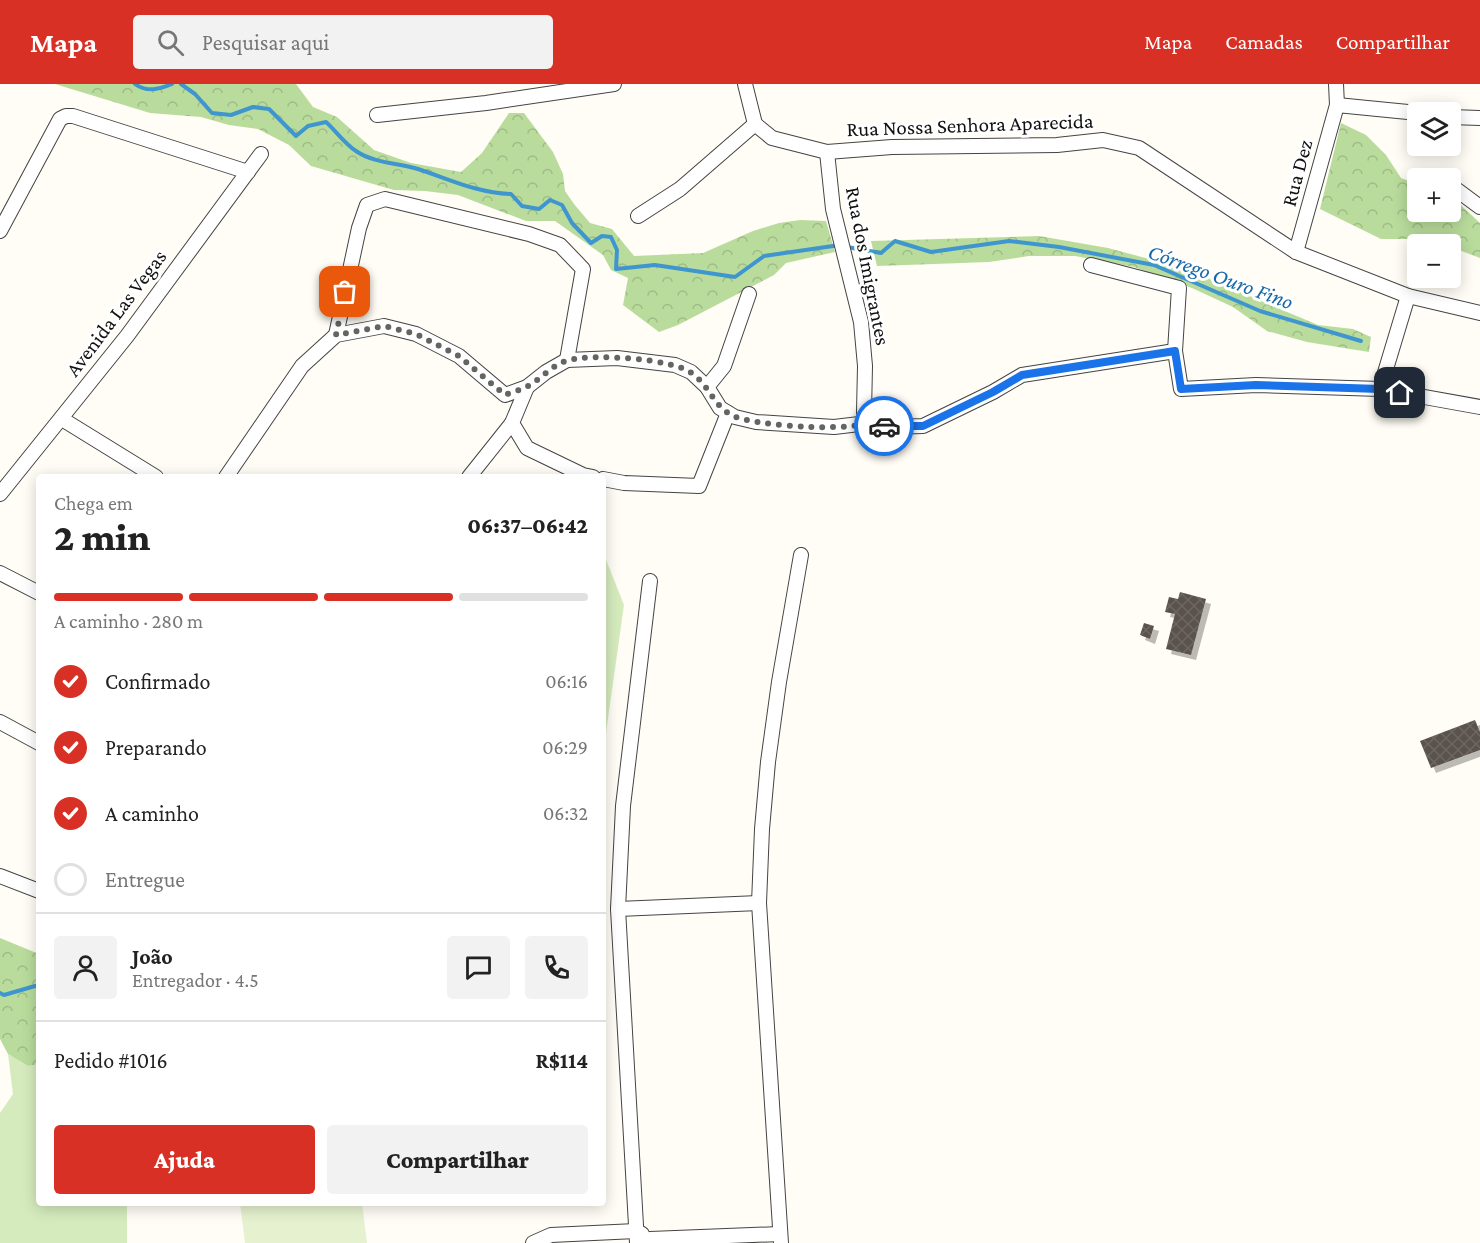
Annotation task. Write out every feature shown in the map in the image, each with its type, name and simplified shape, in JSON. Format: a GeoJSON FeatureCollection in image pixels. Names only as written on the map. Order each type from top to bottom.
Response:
{"type":"FeatureCollection","features":[{"type":"Feature","properties":{"kind":"street"},"geometry":{"type":"LineString","coordinates":[[377,115],[486,103],[531,90],[614,84]]}},
{"type":"Feature","properties":{"kind":"street"},"geometry":{"type":"LineString","coordinates":[[638,216],[680,189],[756,124],[746,84]]}},
{"type":"Feature","properties":{"kind":"street","name":"Rua Dez"},"geometry":{"type":"LineString","coordinates":[[1296,252],[1337,105],[1336,84]]}},
{"type":"Feature","properties":{"kind":"street"},"geometry":{"type":"LineString","coordinates":[[1337,105],[1407,112]]}},
{"type":"Feature","properties":{"kind":"street"},"geometry":{"type":"LineString","coordinates":[[0,231],[60,119],[66,116],[248,172]]}},
{"type":"Feature","properties":{"kind":"street"},"geometry":{"type":"LineString","coordinates":[[1461,117],[1480,118]]}},
{"type":"Feature","properties":{"kind":"street","name":"Rua Nossa Senhora Aparecida"},"geometry":{"type":"LineString","coordinates":[[756,124],[772,138],[827,152],[892,147],[1057,145],[1103,140],[1139,148],[1296,252],[1408,296],[1480,313]]}},
{"type":"Feature","properties":{"kind":"street","name":"Rua dos Imigrantes"},"geometry":{"type":"LineString","coordinates":[[827,152],[833,209],[861,322],[866,366],[864,412],[868,423]]}},
{"type":"Feature","properties":{"kind":"street","name":"Avenida Las Vegas"},"geometry":{"type":"LineString","coordinates":[[0,494],[127,336],[261,154]]}},
{"type":"Feature","properties":{"kind":"street"},"geometry":{"type":"LineString","coordinates":[[1461,194],[1480,207]]}},
{"type":"Feature","properties":{"kind":"street"},"geometry":{"type":"LineString","coordinates":[[336,335],[359,228],[367,205],[386,199],[529,234],[560,245],[583,269],[567,360]]}},
{"type":"Feature","properties":{"kind":"street"},"geometry":{"type":"LineString","coordinates":[[1091,265],[1179,288],[1175,351],[1181,389],[1256,385],[1380,389],[1480,407]]}},
{"type":"Feature","properties":{"kind":"street"},"geometry":{"type":"LineString","coordinates":[[707,387],[724,366],[749,294]]}},
{"type":"Feature","properties":{"kind":"street"},"geometry":{"type":"LineString","coordinates":[[1380,389],[1408,296]]}},
{"type":"Feature","properties":{"kind":"street"},"geometry":{"type":"LineString","coordinates":[[228,474],[302,366],[336,335],[384,326],[416,334],[459,356],[505,395],[527,387],[546,372],[567,360],[617,358],[675,365],[691,372],[707,387],[720,408],[756,422],[834,427],[868,423],[890,427],[923,426],[993,392],[1022,375],[1175,351]]}},
{"type":"Feature","properties":{"kind":"street"},"geometry":{"type":"LineString","coordinates":[[471,474],[512,423],[527,387]]}},
{"type":"Feature","properties":{"kind":"street"},"geometry":{"type":"LineString","coordinates":[[606,480],[624,483],[699,486],[728,413]]}},
{"type":"Feature","properties":{"kind":"street"},"geometry":{"type":"LineString","coordinates":[[62,419],[151,474]]}},
{"type":"Feature","properties":{"kind":"street"},"geometry":{"type":"LineString","coordinates":[[512,423],[526,448],[582,474]]}},
{"type":"Feature","properties":{"kind":"street"},"geometry":{"type":"LineString","coordinates":[[533,1243],[550,1235],[642,1239],[780,1238],[759,903],[768,762],[801,555]]}},
{"type":"Feature","properties":{"kind":"street"},"geometry":{"type":"LineString","coordinates":[[0,573],[36,591]]}},
{"type":"Feature","properties":{"kind":"street"},"geometry":{"type":"LineString","coordinates":[[642,1239],[618,909],[623,806],[650,581]]}},
{"type":"Feature","properties":{"kind":"street"},"geometry":{"type":"LineString","coordinates":[[0,722],[36,741]]}},
{"type":"Feature","properties":{"kind":"street"},"geometry":{"type":"LineString","coordinates":[[0,876],[36,890]]}},
{"type":"Feature","properties":{"kind":"street"},"geometry":{"type":"LineString","coordinates":[[618,909],[759,903]]}},
{"type":"Feature","properties":{"kind":"green space"},"geometry":{"type":"Polygon","coordinates":[[[55,84],[296,84],[313,107],[337,117],[374,150],[411,163],[461,172],[482,153],[509,113],[524,113],[553,152],[563,174],[565,191],[574,204],[590,223],[612,229],[634,256],[703,253],[753,231],[779,223],[800,220],[826,221],[835,252],[786,263],[774,275],[678,325],[659,332],[623,305],[628,278],[611,270],[603,255],[555,221],[526,221],[458,195],[394,190],[311,166],[289,145],[258,129],[229,125],[201,117],[150,113],[55,84]]]}},
{"type":"Feature","properties":{"kind":"green space"},"geometry":{"type":"Polygon","coordinates":[[[1341,123],[1366,135],[1386,155],[1401,178],[1407,180],[1407,222],[1461,222],[1461,205],[1480,223],[1480,258],[1461,251],[1461,234],[1407,234],[1407,239],[1381,239],[1320,209],[1341,123]]]}},
{"type":"Feature","properties":{"kind":"green space"},"geometry":{"type":"Polygon","coordinates":[[[1039,236],[1108,248],[1183,268],[1318,325],[1353,329],[1371,337],[1369,352],[1307,342],[1267,331],[1233,307],[1192,288],[1134,267],[1075,256],[1029,256],[989,262],[877,266],[871,241],[1039,236]]]}},
{"type":"Feature","properties":{"kind":"green space"},"geometry":{"type":"Polygon","coordinates":[[[606,560],[624,605],[606,733],[606,560]]]}},
{"type":"Feature","properties":{"kind":"green space"},"geometry":{"type":"Polygon","coordinates":[[[0,938],[36,953],[36,1065],[28,1066],[8,1054],[0,1039],[0,938]]]}},
{"type":"Feature","properties":{"kind":"green space"},"geometry":{"type":"Polygon","coordinates":[[[8,1054],[28,1066],[36,1065],[36,1206],[127,1206],[127,1243],[0,1243],[0,1113],[13,1094],[8,1054]]]}},
{"type":"Feature","properties":{"kind":"green space"},"geometry":{"type":"Polygon","coordinates":[[[240,1206],[362,1206],[367,1243],[245,1243],[240,1206]]]}},
{"type":"Feature","properties":{"kind":"building"},"geometry":{"type":"Polygon","coordinates":[[[1180,592],[1206,599],[1191,655],[1166,649],[1175,614],[1165,612],[1169,597],[1178,599],[1180,592]]]}},
{"type":"Feature","properties":{"kind":"building"},"geometry":{"type":"Polygon","coordinates":[[[1144,623],[1154,626],[1150,639],[1140,635],[1144,623]]]}},
{"type":"Feature","properties":{"kind":"building"},"geometry":{"type":"Polygon","coordinates":[[[1475,720],[1480,732],[1480,750],[1431,768],[1420,741],[1475,720]]]}},
{"type":"Feature","properties":{"kind":"waterway","name":"Córrego Ouro Fino"},"geometry":{"type":"LineString","coordinates":[[135,84],[149,89],[158,89],[172,84]]}},
{"type":"Feature","properties":{"kind":"waterway","name":"Córrego Ouro Fino"},"geometry":{"type":"LineString","coordinates":[[181,84],[195,94],[212,113],[231,115],[253,107],[269,109],[296,136],[308,126],[326,122],[352,148],[370,158],[418,169],[475,188],[511,194],[522,206],[539,209],[550,200],[562,205],[572,223],[591,243],[602,236],[611,237],[617,250],[616,269],[655,265],[735,277],[764,256],[840,245]]}},
{"type":"Feature","properties":{"kind":"waterway","name":"Córrego Ouro Fino"},"geometry":{"type":"LineString","coordinates":[[847,247],[881,253],[895,241],[931,252],[1009,241],[1059,247],[1154,265],[1260,311],[1361,341]]}},
{"type":"Feature","properties":{"kind":"waterway"},"geometry":{"type":"LineString","coordinates":[[0,993],[4,995],[36,986]]}},
{"type":"Feature","properties":{"kind":"way so far"},"geometry":{"type":"LineString","coordinates":[[345,292],[336,335],[384,326],[416,334],[459,356],[505,395],[527,387],[546,372],[567,360],[617,358],[675,365],[691,372],[707,387],[720,408],[735,417],[756,422],[834,427],[868,423],[884,426]]}},
{"type":"Feature","properties":{"kind":"route"},"geometry":{"type":"LineString","coordinates":[[884,426],[923,426],[993,392],[1022,375],[1175,351],[1181,389],[1256,385],[1380,389],[1400,393]]}}]}
